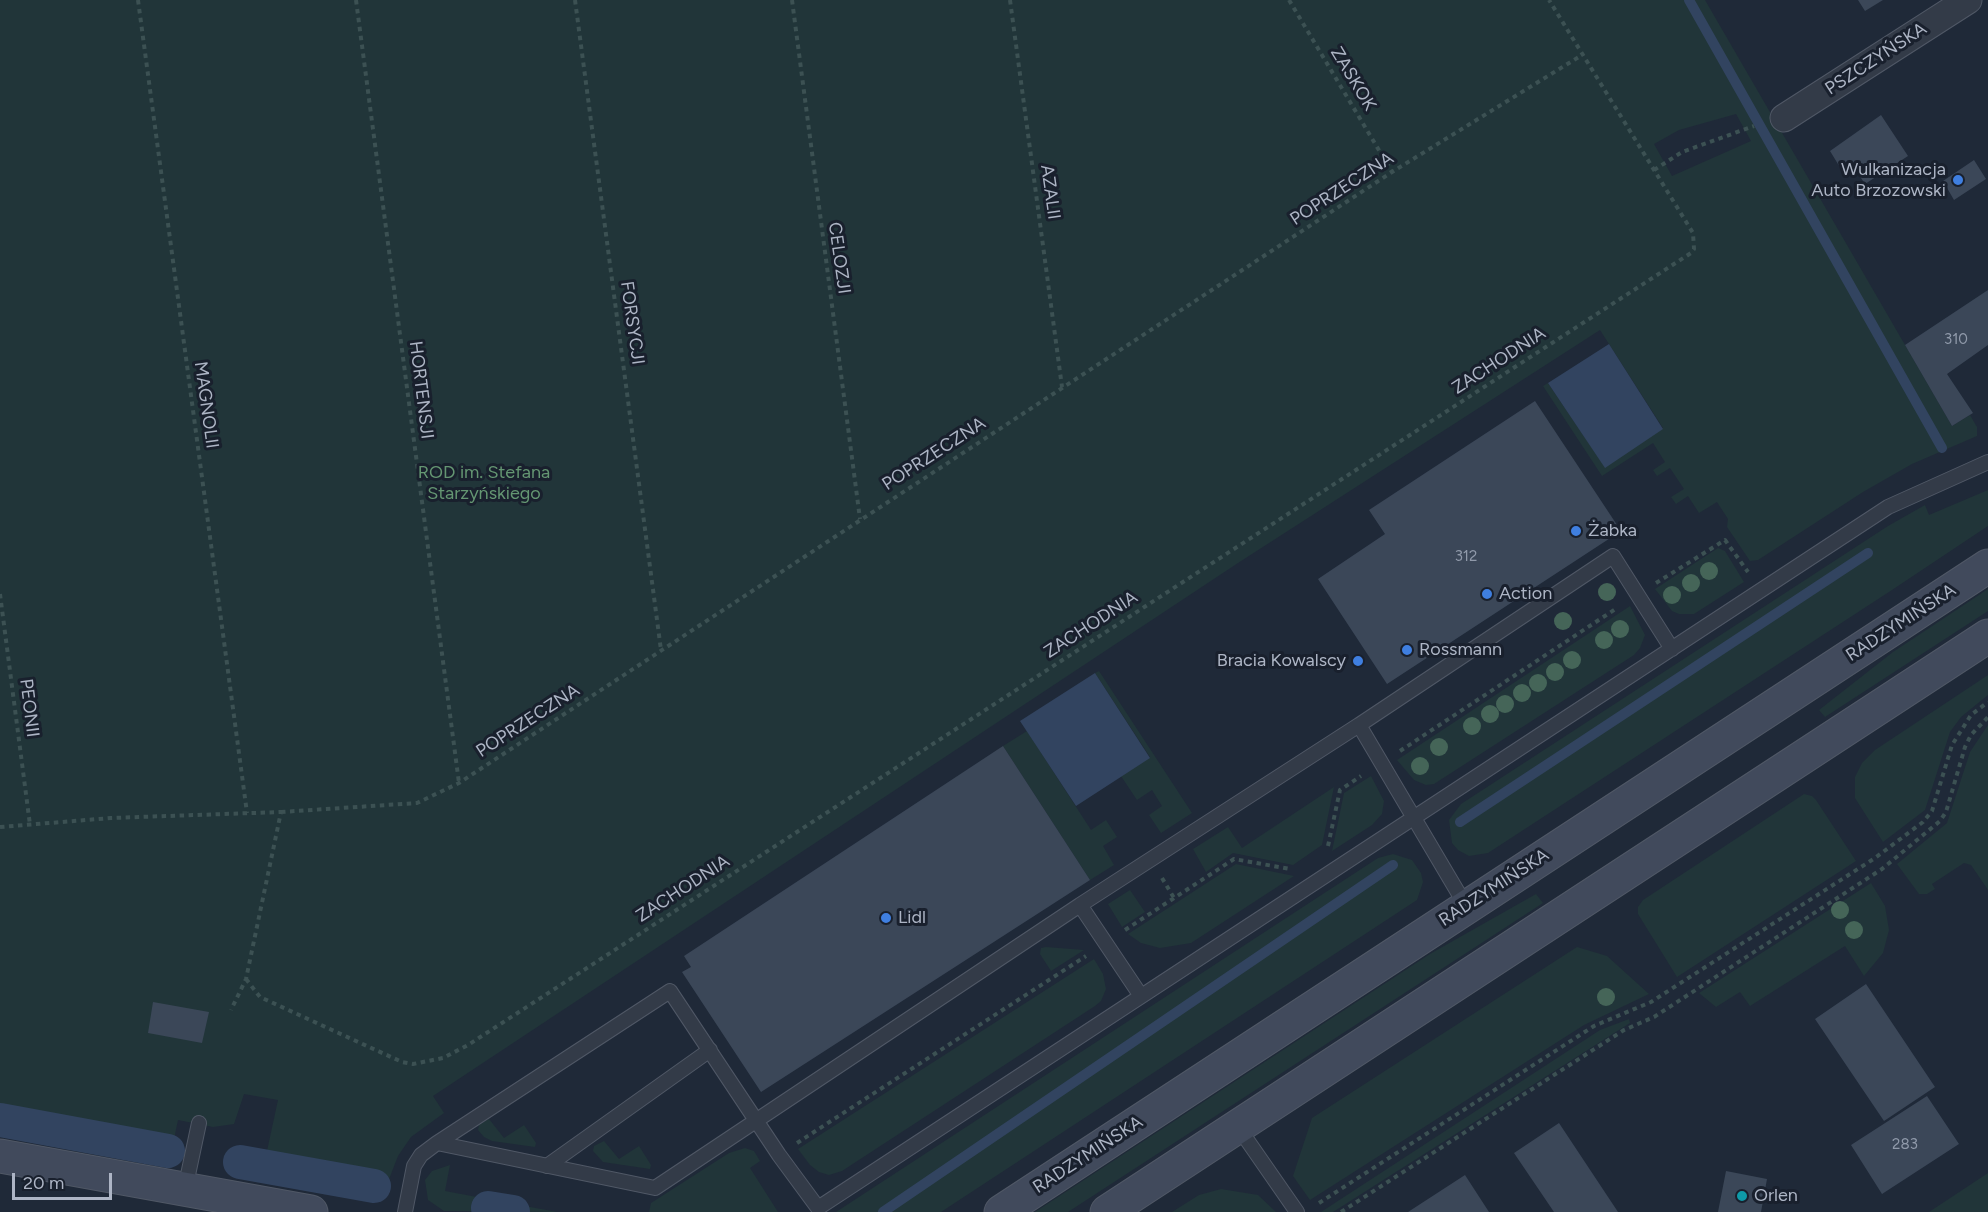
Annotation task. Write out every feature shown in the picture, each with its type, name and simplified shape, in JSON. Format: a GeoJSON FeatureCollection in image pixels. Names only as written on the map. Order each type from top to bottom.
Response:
{"type":"FeatureCollection","features":[{"type":"Feature","properties":{"kind":"main road","name":"RADZYMIŃSKA"},"geometry":{"type":"LineString","coordinates":[[1001,1212],[1988,566]]}},
{"type":"Feature","properties":{"kind":"main road"},"geometry":{"type":"LineString","coordinates":[[1107,1212],[1988,636]]}},
{"type":"Feature","properties":{"kind":"main road"},"geometry":{"type":"LineString","coordinates":[[0,1156],[193,1194],[311,1212]]}},
{"type":"Feature","properties":{"kind":"street","name":"PSZCZYŃSKA"},"geometry":{"type":"LineString","coordinates":[[1784,118],[1968,0]]}},
{"type":"Feature","properties":{"kind":"lane"},"geometry":{"type":"LineString","coordinates":[[405,1212],[414,1166],[421,1155],[670,991],[779,1155],[818,1208],[1888,507],[1988,462]]}},
{"type":"Feature","properties":{"kind":"lane"},"geometry":{"type":"LineString","coordinates":[[436,1143],[655,1188],[1080,904],[1359,725],[1612,556],[1672,649]]}},
{"type":"Feature","properties":{"kind":"lane"},"geometry":{"type":"LineString","coordinates":[[1359,725],[1466,906]]}},
{"type":"Feature","properties":{"kind":"lane"},"geometry":{"type":"LineString","coordinates":[[1080,904],[1141,996]]}},
{"type":"Feature","properties":{"kind":"lane"},"geometry":{"type":"LineString","coordinates":[[547,1166],[710,1050]]}},
{"type":"Feature","properties":{"kind":"lane"},"geometry":{"type":"LineString","coordinates":[[193,1194],[199,1123]]}},
{"type":"Feature","properties":{"kind":"lane"},"geometry":{"type":"LineString","coordinates":[[1238,1127],[1298,1212]]}},
{"type":"Feature","properties":{"kind":"path","name":"MAGNOLII"},"geometry":{"type":"LineString","coordinates":[[138,0],[247,813]]}},
{"type":"Feature","properties":{"kind":"path","name":"HORTENSJI"},"geometry":{"type":"LineString","coordinates":[[356,0],[459,783]]}},
{"type":"Feature","properties":{"kind":"path","name":"FORSYCJI"},"geometry":{"type":"LineString","coordinates":[[575,0],[662,650]]}},
{"type":"Feature","properties":{"kind":"path","name":"CELOZJI"},"geometry":{"type":"LineString","coordinates":[[792,0],[860,519]]}},
{"type":"Feature","properties":{"kind":"path","name":"AZALII"},"geometry":{"type":"LineString","coordinates":[[1010,0],[1062,387]]}},
{"type":"Feature","properties":{"kind":"path","name":"ZASKOK"},"geometry":{"type":"LineString","coordinates":[[1289,0],[1392,172]]}},
{"type":"Feature","properties":{"kind":"path","name":"ZACHODNIA"},"geometry":{"type":"LineString","coordinates":[[246,979],[260,997],[402,1062],[412,1064],[443,1058],[468,1045],[1691,253],[1694,249],[1693,233],[1549,0]]}},
{"type":"Feature","properties":{"kind":"path","name":"POPRZECZNA"},"geometry":{"type":"LineString","coordinates":[[0,827],[417,803],[459,783],[1392,172],[1582,55]]}},
{"type":"Feature","properties":{"kind":"path"},"geometry":{"type":"LineString","coordinates":[[1654,170],[1682,152],[1747,128]]}},
{"type":"Feature","properties":{"kind":"path"},"geometry":{"type":"LineString","coordinates":[[1327,848],[1340,790],[1725,540],[1747,572],[1756,567]]}},
{"type":"Feature","properties":{"kind":"path","name":"PEONII"},"geometry":{"type":"LineString","coordinates":[[0,594],[30,825]]}},
{"type":"Feature","properties":{"kind":"path"},"geometry":{"type":"LineString","coordinates":[[1316,1206],[1594,1026],[1652,1002],[1875,858],[1932,811],[1952,744],[1971,715],[1988,702]]}},
{"type":"Feature","properties":{"kind":"path"},"geometry":{"type":"LineString","coordinates":[[1341,1212],[1624,1030],[1654,1017],[1891,862],[1940,821],[1946,812],[1965,747],[1971,735],[1988,717]]}},
{"type":"Feature","properties":{"kind":"path"},"geometry":{"type":"LineString","coordinates":[[231,1010],[246,979],[281,812]]}},
{"type":"Feature","properties":{"kind":"path"},"geometry":{"type":"LineString","coordinates":[[779,1155],[1234,859],[1294,870]]}},
{"type":"Feature","properties":{"kind":"green space","name":"ROD im. Stefana Starzyńskiego"},"geometry":{"type":"Polygon","coordinates":[[[0,0],[1705,0],[1952,426],[1970,415],[1977,427],[1977,436],[1912,464],[1863,492],[1758,560],[1750,561],[1727,527],[1728,519],[1717,502],[1699,513],[1688,496],[1676,504],[1671,497],[1684,489],[1670,468],[1657,476],[1653,470],[1665,462],[1653,443],[1602,476],[1543,386],[1548,383],[1605,467],[1663,428],[1600,330],[1238,563],[433,1096],[444,1113],[411,1137],[398,1156],[384,1192],[369,1194],[262,1174],[278,1100],[244,1094],[234,1124],[213,1127],[178,1120],[174,1139],[0,1105],[0,0]],[[1736,114],[1679,130],[1654,144],[1672,176],[1751,141],[1736,114]]]}},
{"type":"Feature","properties":{"kind":"green space"},"geometry":{"type":"Polygon","coordinates":[[[1988,490],[1988,526],[1892,590],[1488,853],[1469,856],[1458,850],[1452,843],[1449,820],[1461,804],[1888,526],[1925,505],[1929,515],[1988,490]]]}},
{"type":"Feature","properties":{"kind":"green space"},"geometry":{"type":"Polygon","coordinates":[[[1718,548],[1725,551],[1744,582],[1694,614],[1679,614],[1672,611],[1655,589],[1718,548]]]}},
{"type":"Feature","properties":{"kind":"green space"},"geometry":{"type":"Polygon","coordinates":[[[1988,589],[1988,611],[1825,717],[1819,710],[1893,652],[1988,589]]]}},
{"type":"Feature","properties":{"kind":"green space"},"geometry":{"type":"Polygon","coordinates":[[[1630,606],[1645,635],[1640,648],[1634,655],[1434,784],[1426,785],[1414,780],[1397,760],[1630,606]]]}},
{"type":"Feature","properties":{"kind":"green space"},"geometry":{"type":"Polygon","coordinates":[[[1099,671],[1192,813],[1161,833],[1149,815],[1162,806],[1152,790],[1137,800],[1121,776],[1150,757],[1095,673],[1099,671]]]}},
{"type":"Feature","properties":{"kind":"green space"},"geometry":{"type":"Polygon","coordinates":[[[1988,675],[1988,695],[1961,717],[1950,732],[1925,810],[1883,842],[1855,798],[1855,777],[1862,763],[1875,750],[1988,675]]]}},
{"type":"Feature","properties":{"kind":"green space"},"geometry":{"type":"Polygon","coordinates":[[[1988,725],[1988,890],[1971,865],[1964,863],[1932,884],[1935,889],[1927,894],[1919,894],[1897,864],[1947,823],[1970,752],[1988,725]]]}},
{"type":"Feature","properties":{"kind":"green space"},"geometry":{"type":"Polygon","coordinates":[[[1027,731],[1091,830],[1106,820],[1117,837],[1103,846],[1114,865],[1090,880],[1003,746],[1027,731]]]}},
{"type":"Feature","properties":{"kind":"green space"},"geometry":{"type":"Polygon","coordinates":[[[1371,776],[1384,801],[1382,814],[1372,825],[1332,851],[1344,793],[1371,776]]]}},
{"type":"Feature","properties":{"kind":"green space"},"geometry":{"type":"Polygon","coordinates":[[[1334,787],[1322,845],[1293,865],[1233,853],[1206,872],[1193,849],[1228,827],[1242,848],[1334,787]]]}},
{"type":"Feature","properties":{"kind":"green space"},"geometry":{"type":"Polygon","coordinates":[[[1804,794],[1816,800],[1856,861],[1677,977],[1638,914],[1638,907],[1643,900],[1804,794]]]}},
{"type":"Feature","properties":{"kind":"green space"},"geometry":{"type":"Polygon","coordinates":[[[1393,854],[1412,860],[1421,873],[1423,882],[1417,900],[941,1212],[836,1212],[1378,858],[1393,854]]]}},
{"type":"Feature","properties":{"kind":"green space"},"geometry":{"type":"Polygon","coordinates":[[[1236,864],[1294,876],[1191,943],[1160,948],[1141,943],[1128,934],[1236,864]]]}},
{"type":"Feature","properties":{"kind":"green space"},"geometry":{"type":"Polygon","coordinates":[[[1871,883],[1885,906],[1889,930],[1883,953],[1864,976],[1845,946],[1750,1006],[1740,992],[1716,1007],[1699,993],[1871,883]]]}},
{"type":"Feature","properties":{"kind":"green space"},"geometry":{"type":"Polygon","coordinates":[[[1130,890],[1145,912],[1122,927],[1108,904],[1130,890]]]}},
{"type":"Feature","properties":{"kind":"green space"},"geometry":{"type":"Polygon","coordinates":[[[1536,894],[1543,903],[1068,1212],[1035,1212],[1430,954],[1536,894]]]}},
{"type":"Feature","properties":{"kind":"green space"},"geometry":{"type":"Polygon","coordinates":[[[1577,947],[1607,956],[1649,994],[1584,1025],[1310,1200],[1293,1176],[1312,1118],[1577,947]]]}},
{"type":"Feature","properties":{"kind":"green space"},"geometry":{"type":"Polygon","coordinates":[[[1041,948],[1084,950],[1051,971],[1040,954],[1041,948]]]}},
{"type":"Feature","properties":{"kind":"green space"},"geometry":{"type":"Polygon","coordinates":[[[1094,959],[1103,974],[1106,989],[1101,1001],[842,1171],[829,1175],[819,1172],[810,1165],[798,1149],[1094,959]]]}},
{"type":"Feature","properties":{"kind":"green space"},"geometry":{"type":"Polygon","coordinates":[[[1629,1019],[1630,1023],[1333,1212],[1321,1212],[1600,1030],[1629,1019]]]}},
{"type":"Feature","properties":{"kind":"green space"},"geometry":{"type":"Polygon","coordinates":[[[489,1119],[504,1138],[524,1125],[536,1143],[535,1147],[492,1141],[484,1137],[478,1130],[479,1125],[489,1119]]]}},
{"type":"Feature","properties":{"kind":"green space"},"geometry":{"type":"Polygon","coordinates":[[[604,1141],[619,1159],[639,1146],[651,1165],[650,1169],[603,1162],[593,1151],[594,1146],[604,1141]]]}},
{"type":"Feature","properties":{"kind":"green space"},"geometry":{"type":"Polygon","coordinates":[[[745,1148],[754,1151],[760,1161],[750,1168],[778,1212],[649,1212],[651,1203],[729,1153],[745,1148]]]}},
{"type":"Feature","properties":{"kind":"green space"},"geometry":{"type":"Polygon","coordinates":[[[450,1165],[445,1191],[557,1212],[444,1211],[428,1200],[425,1180],[432,1171],[450,1165]]]}},
{"type":"Feature","properties":{"kind":"green space"},"geometry":{"type":"Polygon","coordinates":[[[1988,1173],[1988,1212],[1929,1212],[1988,1173]]]}},
{"type":"Feature","properties":{"kind":"green space"},"geometry":{"type":"Polygon","coordinates":[[[1221,1189],[1258,1195],[1276,1212],[1172,1212],[1199,1195],[1221,1189]]]}},
{"type":"Feature","properties":{"kind":"water"},"geometry":{"type":"Polygon","coordinates":[[[1609,344],[1663,429],[1605,468],[1548,383],[1609,344]]]}},
{"type":"Feature","properties":{"kind":"water"},"geometry":{"type":"Polygon","coordinates":[[[1095,673],[1150,758],[1076,806],[1020,721],[1095,673]]]}},
{"type":"Feature","properties":{"kind":"building"},"geometry":{"type":"Polygon","coordinates":[[[1858,0],[1883,0],[1865,11],[1858,0]]]}},
{"type":"Feature","properties":{"kind":"building"},"geometry":{"type":"Polygon","coordinates":[[[1881,115],[1908,156],[1865,184],[1853,166],[1847,170],[1841,169],[1830,151],[1881,115]]]}},
{"type":"Feature","properties":{"kind":"building"},"geometry":{"type":"Polygon","coordinates":[[[1974,160],[1986,179],[1954,200],[1943,181],[1974,160]]]}},
{"type":"Feature","properties":{"kind":"building"},"geometry":{"type":"Polygon","coordinates":[[[1988,290],[1988,345],[1947,374],[1973,413],[1952,426],[1905,345],[1988,290]]]}},
{"type":"Feature","properties":{"kind":"building"},"geometry":{"type":"Polygon","coordinates":[[[1535,401],[1621,531],[1387,684],[1318,579],[1385,534],[1369,510],[1535,401]]]}},
{"type":"Feature","properties":{"kind":"building","name":"Lidl"},"geometry":{"type":"Polygon","coordinates":[[[1003,746],[1090,880],[761,1092],[682,972],[691,967],[684,956],[1003,746]]]}},
{"type":"Feature","properties":{"kind":"building"},"geometry":{"type":"Polygon","coordinates":[[[1866,984],[1935,1087],[1884,1121],[1815,1019],[1866,984]]]}},
{"type":"Feature","properties":{"kind":"building"},"geometry":{"type":"Polygon","coordinates":[[[153,1002],[209,1012],[202,1043],[148,1033],[153,1002]]]}},
{"type":"Feature","properties":{"kind":"building"},"geometry":{"type":"Polygon","coordinates":[[[1927,1096],[1959,1144],[1882,1194],[1851,1145],[1927,1096]]]}},
{"type":"Feature","properties":{"kind":"building"},"geometry":{"type":"Polygon","coordinates":[[[1559,1123],[1618,1212],[1554,1212],[1514,1153],[1559,1123]]]}},
{"type":"Feature","properties":{"kind":"building","name":"Orlen"},"geometry":{"type":"Polygon","coordinates":[[[1726,1171],[1767,1179],[1761,1212],[1718,1212],[1726,1171]]]}},
{"type":"Feature","properties":{"kind":"building"},"geometry":{"type":"Polygon","coordinates":[[[1465,1175],[1489,1212],[1408,1212],[1465,1175]]]}},
{"type":"Feature","properties":{"kind":"waterway"},"geometry":{"type":"LineString","coordinates":[[1689,0],[1942,448]]}},
{"type":"Feature","properties":{"kind":"waterway"},"geometry":{"type":"LineString","coordinates":[[1460,822],[1868,553]]}},
{"type":"Feature","properties":{"kind":"waterway"},"geometry":{"type":"LineString","coordinates":[[883,1212],[1393,865]]}},
{"type":"Feature","properties":{"kind":"waterway"},"geometry":{"type":"LineString","coordinates":[[0,1120],[168,1151]]}},
{"type":"Feature","properties":{"kind":"waterway"},"geometry":{"type":"LineString","coordinates":[[240,1162],[374,1186]]}},
{"type":"Feature","properties":{"kind":"waterway"},"geometry":{"type":"LineString","coordinates":[[488,1208],[513,1212]]}},
{"type":"Feature","properties":{"kind":"place","name":"Wulkanizacja Auto Brzozowski"},"geometry":{"type":"Point","coordinates":[1958,180]}},
{"type":"Feature","properties":{"kind":"place","name":"Żabka"},"geometry":{"type":"Point","coordinates":[1576,531]}},
{"type":"Feature","properties":{"kind":"place","name":"Action"},"geometry":{"type":"Point","coordinates":[1487,594]}},
{"type":"Feature","properties":{"kind":"place","name":"Rossmann"},"geometry":{"type":"Point","coordinates":[1407,650]}},
{"type":"Feature","properties":{"kind":"place","name":"Bracia Kowalscy"},"geometry":{"type":"Point","coordinates":[1358,661]}},
{"type":"Feature","properties":{"kind":"place","name":"Lidl"},"geometry":{"type":"Point","coordinates":[886,918]}},
{"type":"Feature","properties":{"kind":"place","name":"Orlen"},"geometry":{"type":"Point","coordinates":[1742,1196]}}]}
